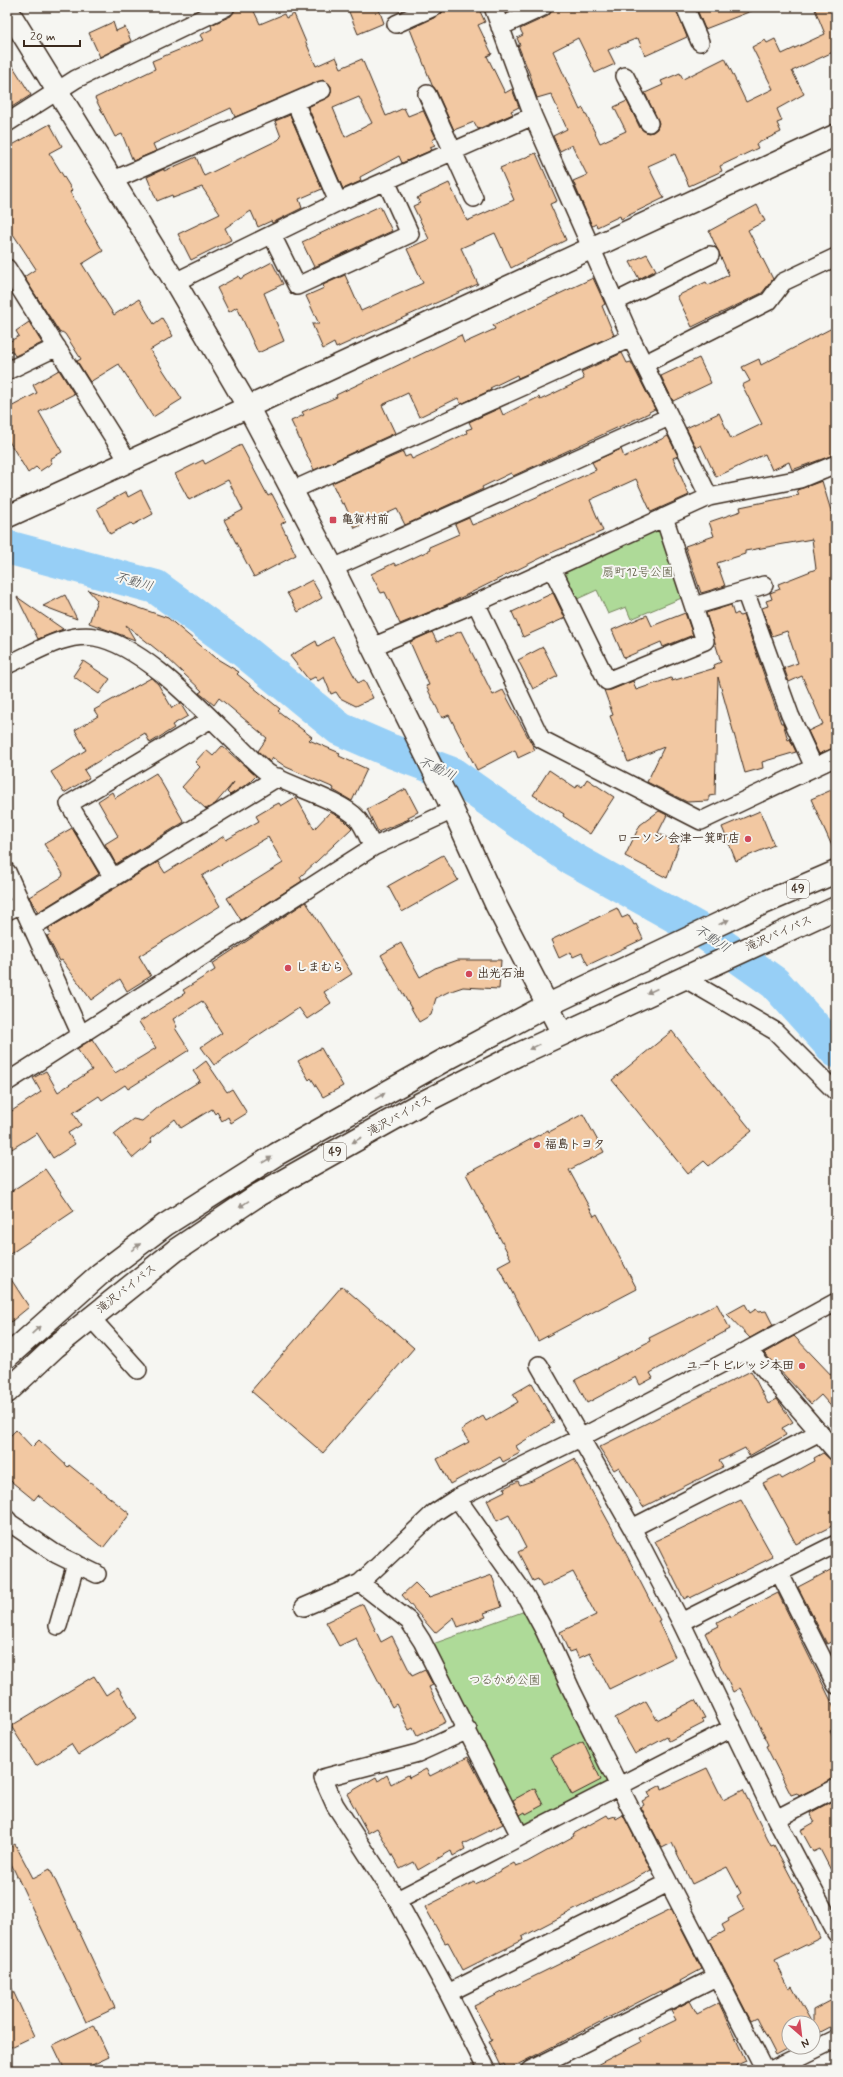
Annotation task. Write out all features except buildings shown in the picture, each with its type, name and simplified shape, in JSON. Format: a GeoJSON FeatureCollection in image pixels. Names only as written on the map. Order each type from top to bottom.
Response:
{"type":"FeatureCollection","features":[{"type":"Feature","properties":{"kind":"highway","name":"49"},"geometry":{"type":"LineString","coordinates":[[7,1357],[89,1284],[165,1225],[277,1154],[441,1062],[548,1005],[759,906],[836,872]]}},
{"type":"Feature","properties":{"kind":"highway","name":"滝沢バイパス"},"geometry":{"type":"LineString","coordinates":[[7,1392],[55,1348],[176,1250],[258,1195],[420,1104],[562,1033],[836,908]]}},
{"type":"Feature","properties":{"kind":"street"},"geometry":{"type":"LineString","coordinates":[[7,123],[57,90],[226,7]]}},
{"type":"Feature","properties":{"kind":"street"},"geometry":{"type":"LineString","coordinates":[[396,24],[434,7]]}},
{"type":"Feature","properties":{"kind":"street"},"geometry":{"type":"LineString","coordinates":[[493,7],[533,116],[631,338],[709,497]]}},
{"type":"Feature","properties":{"kind":"street"},"geometry":{"type":"LineString","coordinates":[[500,27],[543,7]]}},
{"type":"Feature","properties":{"kind":"street"},"geometry":{"type":"LineString","coordinates":[[684,7],[700,42]]}},
{"type":"Feature","properties":{"kind":"street"},"geometry":{"type":"LineString","coordinates":[[7,9],[111,181],[175,282],[248,407],[293,490],[450,804],[496,905],[562,1033]]}},
{"type":"Feature","properties":{"kind":"street"},"geometry":{"type":"LineString","coordinates":[[625,76],[649,123]]}},
{"type":"Feature","properties":{"kind":"street"},"geometry":{"type":"LineString","coordinates":[[111,181],[322,90]]}},
{"type":"Feature","properties":{"kind":"street"},"geometry":{"type":"LineString","coordinates":[[427,94],[452,153],[474,198]]}},
{"type":"Feature","properties":{"kind":"street"},"geometry":{"type":"LineString","coordinates":[[294,102],[338,202]]}},
{"type":"Feature","properties":{"kind":"street"},"geometry":{"type":"LineString","coordinates":[[175,282],[338,202],[533,116]]}},
{"type":"Feature","properties":{"kind":"street"},"geometry":{"type":"LineString","coordinates":[[7,517],[592,249],[836,135]]}},
{"type":"Feature","properties":{"kind":"street"},"geometry":{"type":"LineString","coordinates":[[272,235],[297,286],[410,234],[386,181]]}},
{"type":"Feature","properties":{"kind":"street"},"geometry":{"type":"LineString","coordinates":[[615,302],[710,256]]}},
{"type":"Feature","properties":{"kind":"street"},"geometry":{"type":"LineString","coordinates":[[644,364],[769,301],[783,282],[836,257]]}},
{"type":"Feature","properties":{"kind":"street"},"geometry":{"type":"LineString","coordinates":[[7,268],[128,462]]}},
{"type":"Feature","properties":{"kind":"street"},"geometry":{"type":"LineString","coordinates":[[293,490],[631,338]]}},
{"type":"Feature","properties":{"kind":"street"},"geometry":{"type":"LineString","coordinates":[[7,371],[57,347]]}},
{"type":"Feature","properties":{"kind":"street"},"geometry":{"type":"LineString","coordinates":[[333,568],[669,417]]}},
{"type":"Feature","properties":{"kind":"street"},"geometry":{"type":"LineString","coordinates":[[372,647],[476,603],[709,497],[800,479],[836,464]]}},
{"type":"Feature","properties":{"kind":"street"},"geometry":{"type":"LineString","coordinates":[[552,568],[607,680],[705,641],[664,517]]}},
{"type":"Feature","properties":{"kind":"street"},"geometry":{"type":"LineString","coordinates":[[694,606],[764,585]]}},
{"type":"Feature","properties":{"kind":"street"},"geometry":{"type":"LineString","coordinates":[[745,591],[790,715],[814,767]]}},
{"type":"Feature","properties":{"kind":"street"},"geometry":{"type":"LineString","coordinates":[[476,603],[541,739],[701,821],[836,757]]}},
{"type":"Feature","properties":{"kind":"street"},"geometry":{"type":"LineString","coordinates":[[7,665],[56,643],[79,636],[97,638],[120,646],[143,659],[211,719],[267,772],[345,809],[357,818],[374,847]]}},
{"type":"Feature","properties":{"kind":"street"},"geometry":{"type":"LineString","coordinates":[[113,878],[69,804],[211,719]]}},
{"type":"Feature","properties":{"kind":"street"},"geometry":{"type":"LineString","coordinates":[[32,927],[278,777]]}},
{"type":"Feature","properties":{"kind":"street"},"geometry":{"type":"LineString","coordinates":[[7,1082],[374,847],[450,804]]}},
{"type":"Feature","properties":{"kind":"street"},"geometry":{"type":"LineString","coordinates":[[7,872],[14,908],[32,927],[81,1035]]}},
{"type":"Feature","properties":{"kind":"street"},"geometry":{"type":"LineString","coordinates":[[691,973],[775,1031],[836,1092]]}},
{"type":"Feature","properties":{"kind":"street"},"geometry":{"type":"LineString","coordinates":[[304,1607],[360,1584],[434,1513],[457,1498],[580,1438],[836,1302]]}},
{"type":"Feature","properties":{"kind":"street"},"geometry":{"type":"LineString","coordinates":[[91,1318],[138,1370]]}},
{"type":"Feature","properties":{"kind":"street"},"geometry":{"type":"LineString","coordinates":[[748,1350],[836,1452]]}},
{"type":"Feature","properties":{"kind":"street"},"geometry":{"type":"LineString","coordinates":[[539,1365],[632,1528],[681,1622],[776,1819],[836,1933]]}},
{"type":"Feature","properties":{"kind":"street"},"geometry":{"type":"LineString","coordinates":[[632,1528],[820,1432]]}},
{"type":"Feature","properties":{"kind":"street"},"geometry":{"type":"LineString","coordinates":[[457,1498],[524,1593],[545,1632],[570,1689],[668,1883],[765,2070]]}},
{"type":"Feature","properties":{"kind":"street"},"geometry":{"type":"LineString","coordinates":[[7,1519],[10,1523],[56,1554],[97,1574]]}},
{"type":"Feature","properties":{"kind":"street"},"geometry":{"type":"LineString","coordinates":[[681,1622],[780,1574],[836,1544]]}},
{"type":"Feature","properties":{"kind":"street"},"geometry":{"type":"LineString","coordinates":[[58,1626],[76,1563]]}},
{"type":"Feature","properties":{"kind":"street"},"geometry":{"type":"LineString","coordinates":[[780,1574],[832,1668],[836,1685]]}},
{"type":"Feature","properties":{"kind":"street"},"geometry":{"type":"LineString","coordinates":[[360,1584],[409,1621],[422,1641],[520,1836]]}},
{"type":"Feature","properties":{"kind":"street"},"geometry":{"type":"LineString","coordinates":[[397,1900],[732,1728]]}},
{"type":"Feature","properties":{"kind":"street"},"geometry":{"type":"LineString","coordinates":[[468,1730],[418,1753],[323,1778],[335,1805],[397,1900],[448,1993],[487,2070]]}},
{"type":"Feature","properties":{"kind":"street"},"geometry":{"type":"LineString","coordinates":[[776,1819],[836,1788]]}},
{"type":"Feature","properties":{"kind":"street"},"geometry":{"type":"LineString","coordinates":[[448,1993],[668,1883]]}},
{"type":"Feature","properties":{"kind":"street"},"geometry":{"type":"LineString","coordinates":[[530,2070],[716,1977]]}},
{"type":"Feature","properties":{"kind":"street"},"geometry":{"type":"LineString","coordinates":[[773,2070],[836,2039]]}},
{"type":"Feature","properties":{"kind":"green space","name":"扇町12号公園"},"geometry":{"type":"Polygon","coordinates":[[[659,526],[684,597],[631,619],[626,607],[608,614],[597,590],[573,601],[557,569],[659,526]]]}},
{"type":"Feature","properties":{"kind":"green space","name":"つるかめ公園"},"geometry":{"type":"Polygon","coordinates":[[[528,1610],[612,1783],[522,1829],[430,1645],[528,1610]]]}},
{"type":"Feature","properties":{"kind":"waterway","name":"不動川"},"geometry":{"type":"LineString","coordinates":[[7,547],[156,587],[244,651],[340,729],[391,751],[452,774],[571,858],[702,931],[775,983],[836,1051]]}},
{"type":"Feature","properties":{"kind":"place","name":"亀賀村前"},"geometry":{"type":"Point","coordinates":[333,520]}},
{"type":"Feature","properties":{"kind":"place","name":"ローソン 会津一箕町店"},"geometry":{"type":"Point","coordinates":[748,839]}},
{"type":"Feature","properties":{"kind":"place","name":"しまむら"},"geometry":{"type":"Point","coordinates":[288,968]}},
{"type":"Feature","properties":{"kind":"place","name":"出光石油"},"geometry":{"type":"Point","coordinates":[469,974]}},
{"type":"Feature","properties":{"kind":"place","name":"福島トヨタ"},"geometry":{"type":"Point","coordinates":[537,1145]}},
{"type":"Feature","properties":{"kind":"place","name":"ユートビレッジ本田"},"geometry":{"type":"Point","coordinates":[802,1366]}}]}
